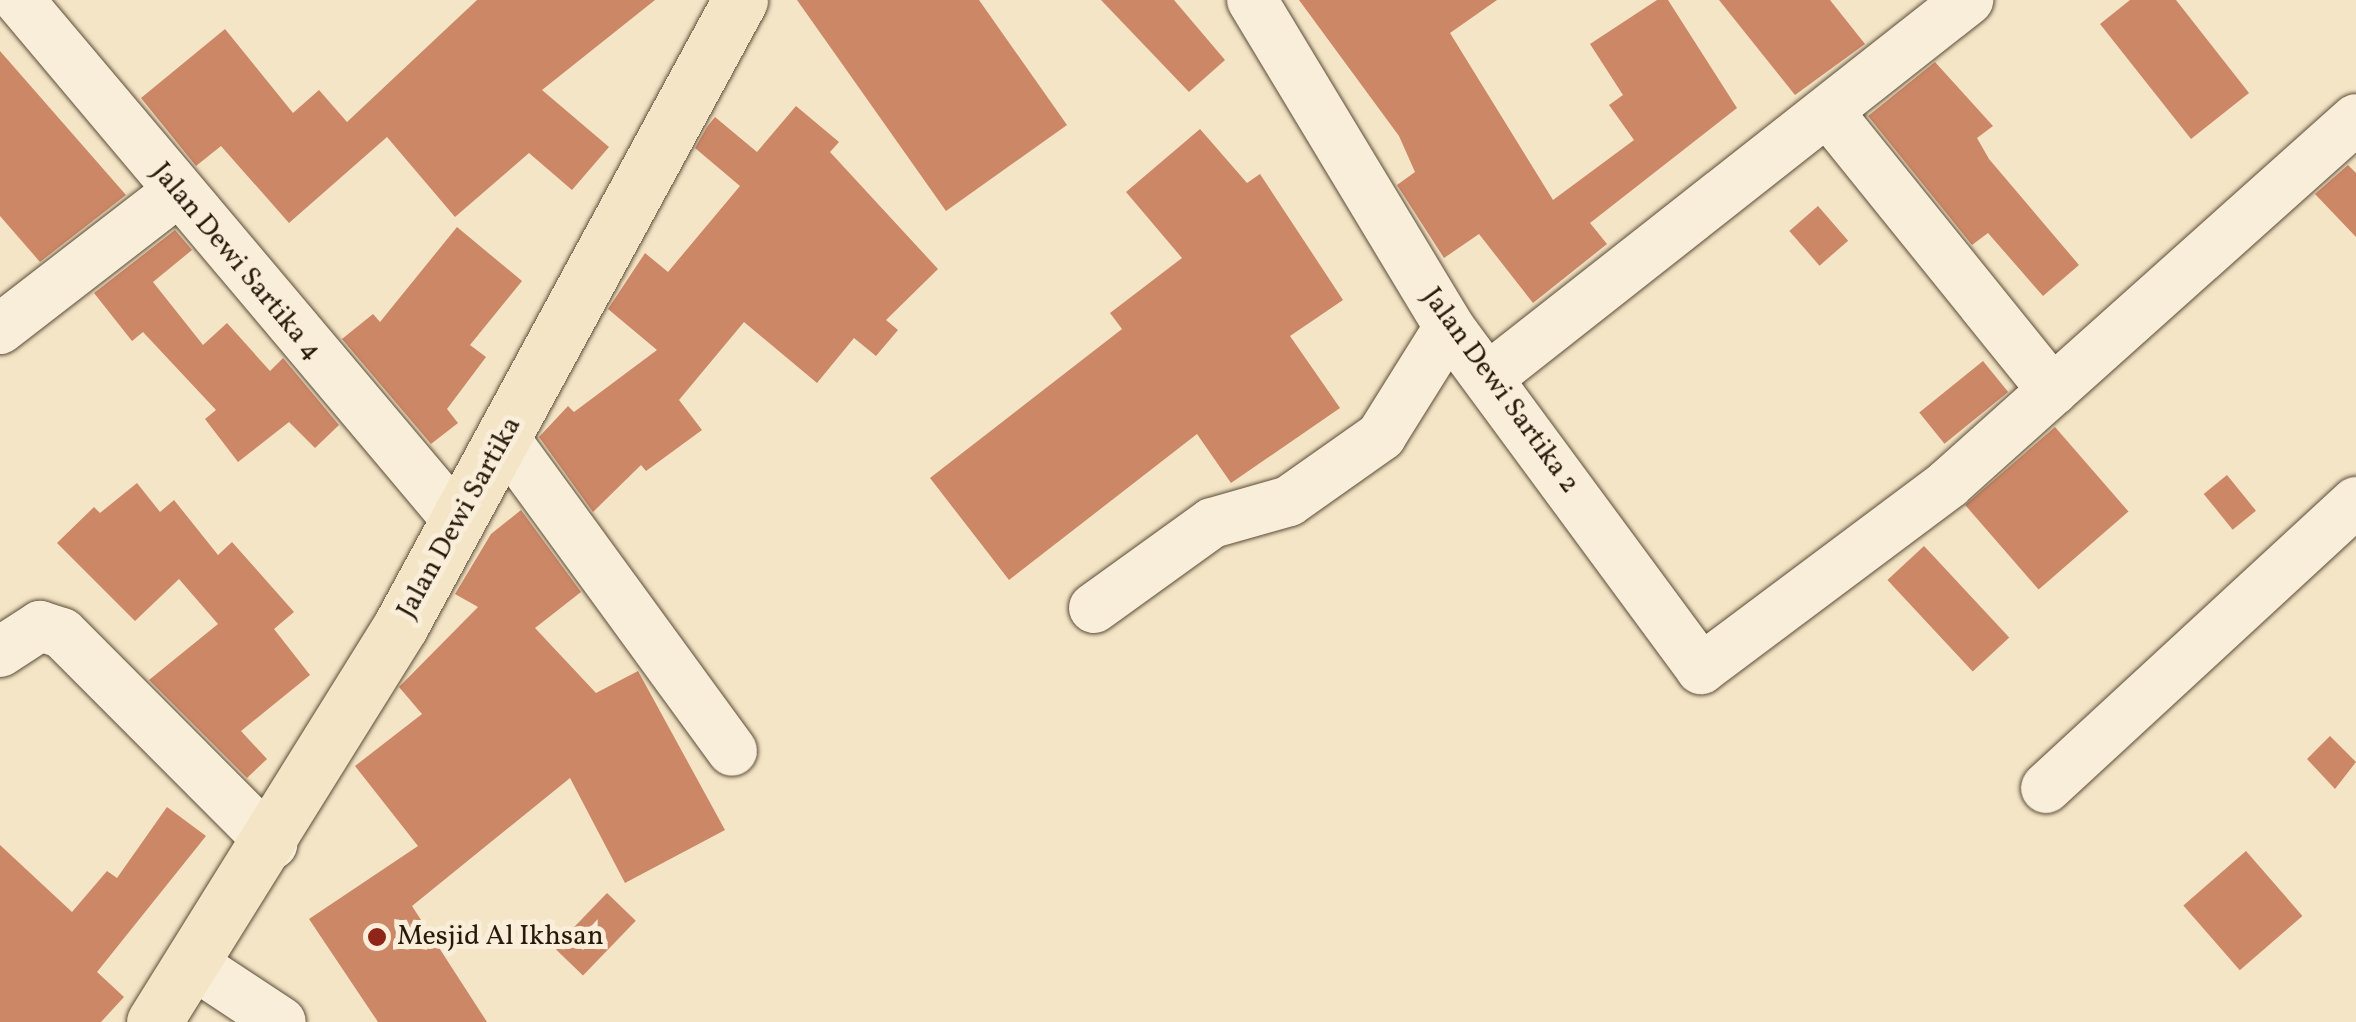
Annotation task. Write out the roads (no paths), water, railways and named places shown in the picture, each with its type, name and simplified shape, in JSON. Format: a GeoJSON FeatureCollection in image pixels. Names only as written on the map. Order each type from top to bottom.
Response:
{"type":"FeatureCollection","features":[{"type":"Feature","properties":{"kind":"main road","name":"Jalan Dewi Sartika"},"geometry":{"type":"LineString","coordinates":[[172,1004],[272,844],[504,438],[740,0]]}},
{"type":"Feature","properties":{"kind":"street","name":"Jalan Dewi Sartika 4"},"geometry":{"type":"LineString","coordinates":[[19,0],[457,520]]}},
{"type":"Feature","properties":{"kind":"street"},"geometry":{"type":"LineString","coordinates":[[1489,377],[1968,0]]}},
{"type":"Feature","properties":{"kind":"street","name":"Jalan Dewi Sartika 2"},"geometry":{"type":"LineString","coordinates":[[1269,6],[1449,327],[1702,669],[1948,484],[2054,391]]}},
{"type":"Feature","properties":{"kind":"street"},"geometry":{"type":"LineString","coordinates":[[1828,112],[2054,391],[2356,119]]}},
{"type":"Feature","properties":{"kind":"street"},"geometry":{"type":"LineString","coordinates":[[0,329],[177,192]]}},
{"type":"Feature","properties":{"kind":"street"},"geometry":{"type":"LineString","coordinates":[[1094,608],[1212,523],[1289,501],[1381,436],[1449,327]]}},
{"type":"Feature","properties":{"kind":"street"},"geometry":{"type":"LineString","coordinates":[[504,438],[732,751]]}},
{"type":"Feature","properties":{"kind":"street"},"geometry":{"type":"LineString","coordinates":[[2046,788],[2356,502]]}},
{"type":"Feature","properties":{"kind":"street"},"geometry":{"type":"LineString","coordinates":[[0,652],[40,626],[62,633],[272,844]]}},
{"type":"Feature","properties":{"kind":"street"},"geometry":{"type":"LineString","coordinates":[[172,1004],[281,1022]]}},
{"type":"Feature","properties":{"kind":"place","name":"Mesjid Al Ikhsan"},"geometry":{"type":"Point","coordinates":[377,937]}}]}
